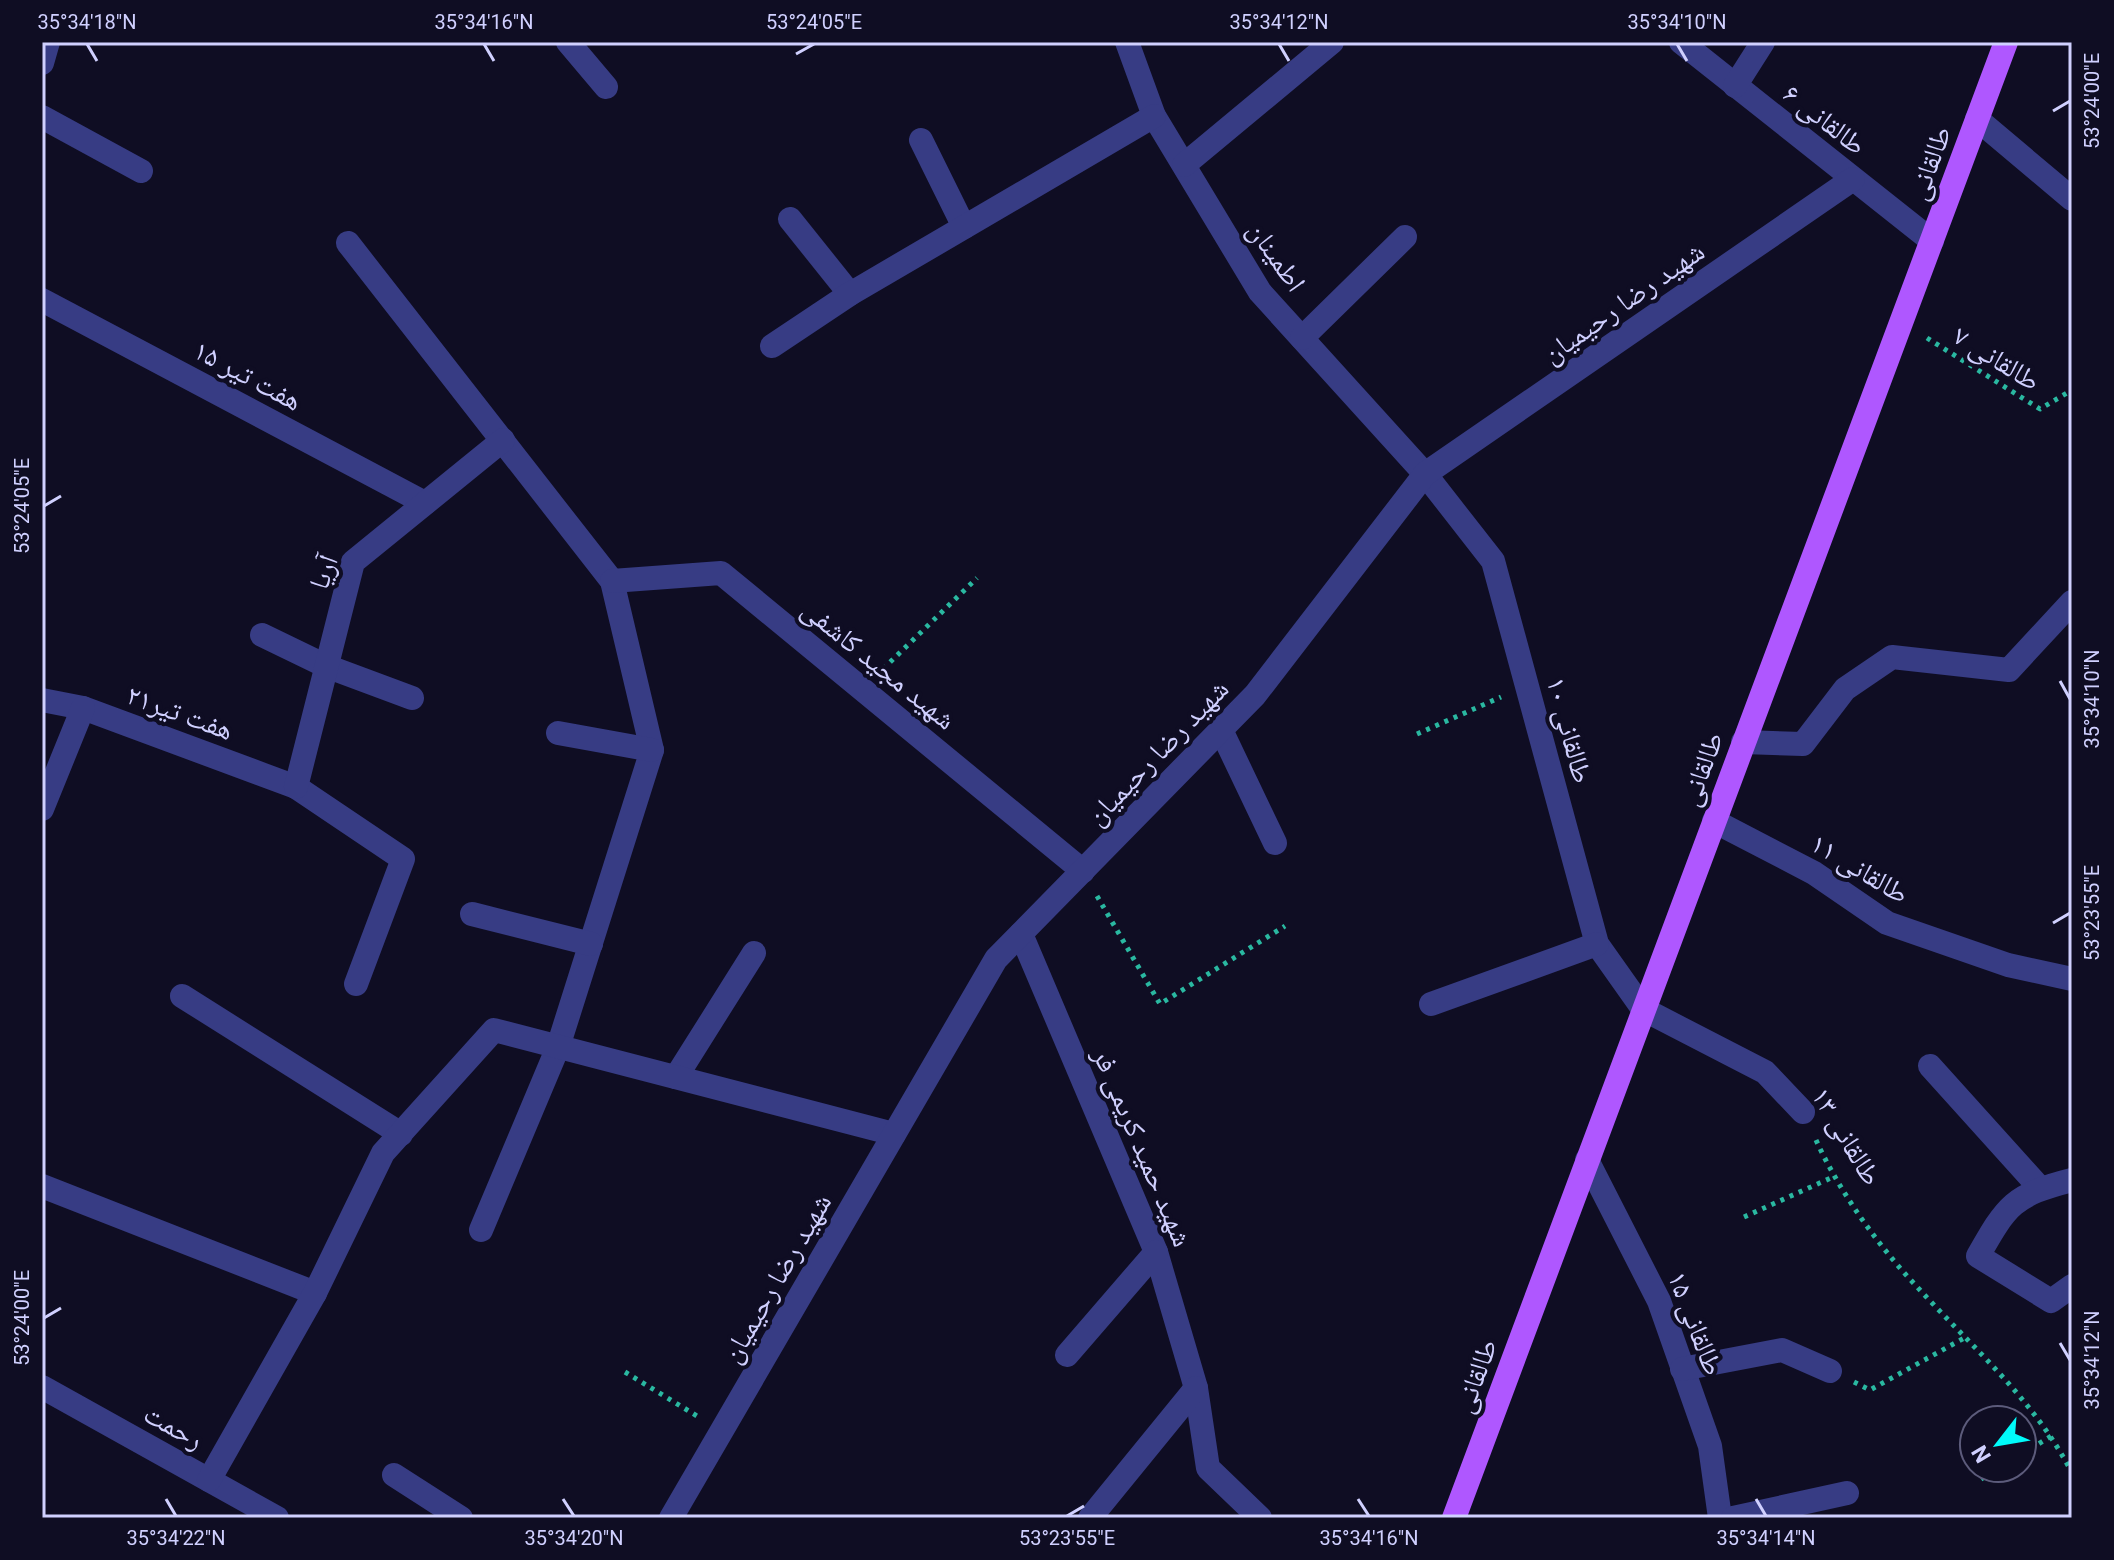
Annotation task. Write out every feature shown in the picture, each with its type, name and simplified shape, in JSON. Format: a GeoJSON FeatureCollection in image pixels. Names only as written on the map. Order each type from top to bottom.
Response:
{"type":"FeatureCollection","features":[{"type":"Feature","properties":{"kind":"main road","name":"طالقانی"},"geometry":{"type":"LineString","coordinates":[[1454,1518],[2006,42]]}},
{"type":"Feature","properties":{"kind":"street"},"geometry":{"type":"LineString","coordinates":[[42,63],[48,42]]}},
{"type":"Feature","properties":{"kind":"street"},"geometry":{"type":"LineString","coordinates":[[568,42],[606,87]]}},
{"type":"Feature","properties":{"kind":"street","name":"اطمینان"},"geometry":{"type":"LineString","coordinates":[[1127,42],[1154,116],[1260,292],[1425,474]]}},
{"type":"Feature","properties":{"kind":"street"},"geometry":{"type":"LineString","coordinates":[[1184,165],[1332,42]]}},
{"type":"Feature","properties":{"kind":"street","name":"طالقانی ۶"},"geometry":{"type":"LineString","coordinates":[[1681,42],[1932,241]]}},
{"type":"Feature","properties":{"kind":"street"},"geometry":{"type":"LineString","coordinates":[[1735,86],[1763,42]]}},
{"type":"Feature","properties":{"kind":"street"},"geometry":{"type":"LineString","coordinates":[[772,346],[850,294],[1154,116]]}},
{"type":"Feature","properties":{"kind":"street"},"geometry":{"type":"LineString","coordinates":[[42,117],[141,171]]}},
{"type":"Feature","properties":{"kind":"street"},"geometry":{"type":"LineString","coordinates":[[1977,119],[2072,199]]}},
{"type":"Feature","properties":{"kind":"street"},"geometry":{"type":"LineString","coordinates":[[921,140],[964,227]]}},
{"type":"Feature","properties":{"kind":"street","name":"شهید رضا رحیمیان"},"geometry":{"type":"LineString","coordinates":[[671,1518],[996,959],[1255,695],[1425,474],[1853,179]]}},
{"type":"Feature","properties":{"kind":"street"},"geometry":{"type":"LineString","coordinates":[[790,219],[850,294]]}},
{"type":"Feature","properties":{"kind":"street"},"geometry":{"type":"LineString","coordinates":[[1302,338],[1405,237]]}},
{"type":"Feature","properties":{"kind":"street"},"geometry":{"type":"LineString","coordinates":[[348,243],[612,581],[652,750],[558,1047],[481,1230]]}},
{"type":"Feature","properties":{"kind":"street","name":"هفت تیر ۱۵"},"geometry":{"type":"LineString","coordinates":[[42,300],[425,503]]}},
{"type":"Feature","properties":{"kind":"street","name":"آریا"},"geometry":{"type":"LineString","coordinates":[[296,787],[353,562],[503,440]]}},
{"type":"Feature","properties":{"kind":"street","name":"طالقانی ۱۰"},"geometry":{"type":"LineString","coordinates":[[1425,474],[1493,561],[1597,944],[1643,1009]]}},
{"type":"Feature","properties":{"kind":"street","name":"شهید مجید کاشفی"},"geometry":{"type":"LineString","coordinates":[[612,581],[721,573],[1083,871]]}},
{"type":"Feature","properties":{"kind":"street"},"geometry":{"type":"LineString","coordinates":[[1743,742],[1803,744],[1845,689],[1892,657],[2009,670],[2072,602]]}},
{"type":"Feature","properties":{"kind":"street"},"geometry":{"type":"LineString","coordinates":[[262,635],[326,666],[412,698]]}},
{"type":"Feature","properties":{"kind":"street","name":"هفت تیر۲۱"},"geometry":{"type":"LineString","coordinates":[[42,700],[83,708],[296,787],[403,859],[356,984]]}},
{"type":"Feature","properties":{"kind":"street"},"geometry":{"type":"LineString","coordinates":[[42,809],[83,708]]}},
{"type":"Feature","properties":{"kind":"street"},"geometry":{"type":"LineString","coordinates":[[1221,730],[1275,843]]}},
{"type":"Feature","properties":{"kind":"street"},"geometry":{"type":"LineString","coordinates":[[558,733],[652,750]]}},
{"type":"Feature","properties":{"kind":"street","name":"طالقانی ۱۱"},"geometry":{"type":"LineString","coordinates":[[1714,821],[1814,873],[1887,923],[2008,965],[2072,979]]}},
{"type":"Feature","properties":{"kind":"street"},"geometry":{"type":"LineString","coordinates":[[472,914],[591,944]]}},
{"type":"Feature","properties":{"kind":"street","name":"شهید حمید کریمی فر"},"geometry":{"type":"LineString","coordinates":[[1021,934],[1156,1252],[1196,1388],[1208,1468],[1260,1518]]}},
{"type":"Feature","properties":{"kind":"street"},"geometry":{"type":"LineString","coordinates":[[1431,1004],[1597,944]]}},
{"type":"Feature","properties":{"kind":"street"},"geometry":{"type":"LineString","coordinates":[[676,1077],[754,953]]}},
{"type":"Feature","properties":{"kind":"street"},"geometry":{"type":"LineString","coordinates":[[182,996],[401,1134]]}},
{"type":"Feature","properties":{"kind":"street","name":"طالقانی ۱۳"},"geometry":{"type":"LineString","coordinates":[[1643,1009],[1765,1072],[1803,1112]]}},
{"type":"Feature","properties":{"kind":"street"},"geometry":{"type":"LineString","coordinates":[[209,1480],[315,1293],[383,1153],[494,1030],[894,1134]]}},
{"type":"Feature","properties":{"kind":"street"},"geometry":{"type":"LineString","coordinates":[[1930,1066],[2040,1188]]}},
{"type":"Feature","properties":{"kind":"street","name":"طالقانی ۱۵"},"geometry":{"type":"LineString","coordinates":[[1587,1160],[1659,1301],[1710,1446],[1720,1518]]}},
{"type":"Feature","properties":{"kind":"street"},"geometry":{"type":"LineString","coordinates":[[2072,1180],[2040,1188],[2004,1210],[1978,1256],[2051,1301],[2072,1286]]}},
{"type":"Feature","properties":{"kind":"street"},"geometry":{"type":"LineString","coordinates":[[42,1186],[315,1293]]}},
{"type":"Feature","properties":{"kind":"street"},"geometry":{"type":"LineString","coordinates":[[1067,1355],[1156,1252]]}},
{"type":"Feature","properties":{"kind":"street"},"geometry":{"type":"LineString","coordinates":[[1682,1369],[1782,1350],[1830,1371]]}},
{"type":"Feature","properties":{"kind":"street","name":"رحمت"},"geometry":{"type":"LineString","coordinates":[[42,1387],[277,1518]]}},
{"type":"Feature","properties":{"kind":"street"},"geometry":{"type":"LineString","coordinates":[[1090,1518],[1196,1388]]}},
{"type":"Feature","properties":{"kind":"street"},"geometry":{"type":"LineString","coordinates":[[394,1475],[461,1518]]}},
{"type":"Feature","properties":{"kind":"street"},"geometry":{"type":"LineString","coordinates":[[1733,1518],[1847,1493]]}},
{"type":"Feature","properties":{"kind":"path","name":"طالقانی ۷"},"geometry":{"type":"LineString","coordinates":[[1901,322],[2040,409],[2072,390]]}},
{"type":"Feature","properties":{"kind":"path"},"geometry":{"type":"LineString","coordinates":[[862,689],[977,578]]}},
{"type":"Feature","properties":{"kind":"path"},"geometry":{"type":"LineString","coordinates":[[1417,734],[1527,685]]}},
{"type":"Feature","properties":{"kind":"path"},"geometry":{"type":"LineString","coordinates":[[1083,871],[1160,1004],[1285,926]]}},
{"type":"Feature","properties":{"kind":"path","name":"طالقانی ۱۳"},"geometry":{"type":"LineString","coordinates":[[1803,1112],[1833,1177],[1917,1288],[1966,1337],[2053,1435],[2072,1473]]}},
{"type":"Feature","properties":{"kind":"path"},"geometry":{"type":"LineString","coordinates":[[1744,1217],[1833,1177]]}},
{"type":"Feature","properties":{"kind":"path"},"geometry":{"type":"LineString","coordinates":[[1830,1371],[1870,1390],[1966,1337]]}},
{"type":"Feature","properties":{"kind":"path"},"geometry":{"type":"LineString","coordinates":[[625,1372],[722,1431]]}},
{"type":"Feature","properties":{"kind":"path"},"geometry":{"type":"LineString","coordinates":[[2038,1444],[2053,1435]]}}]}
